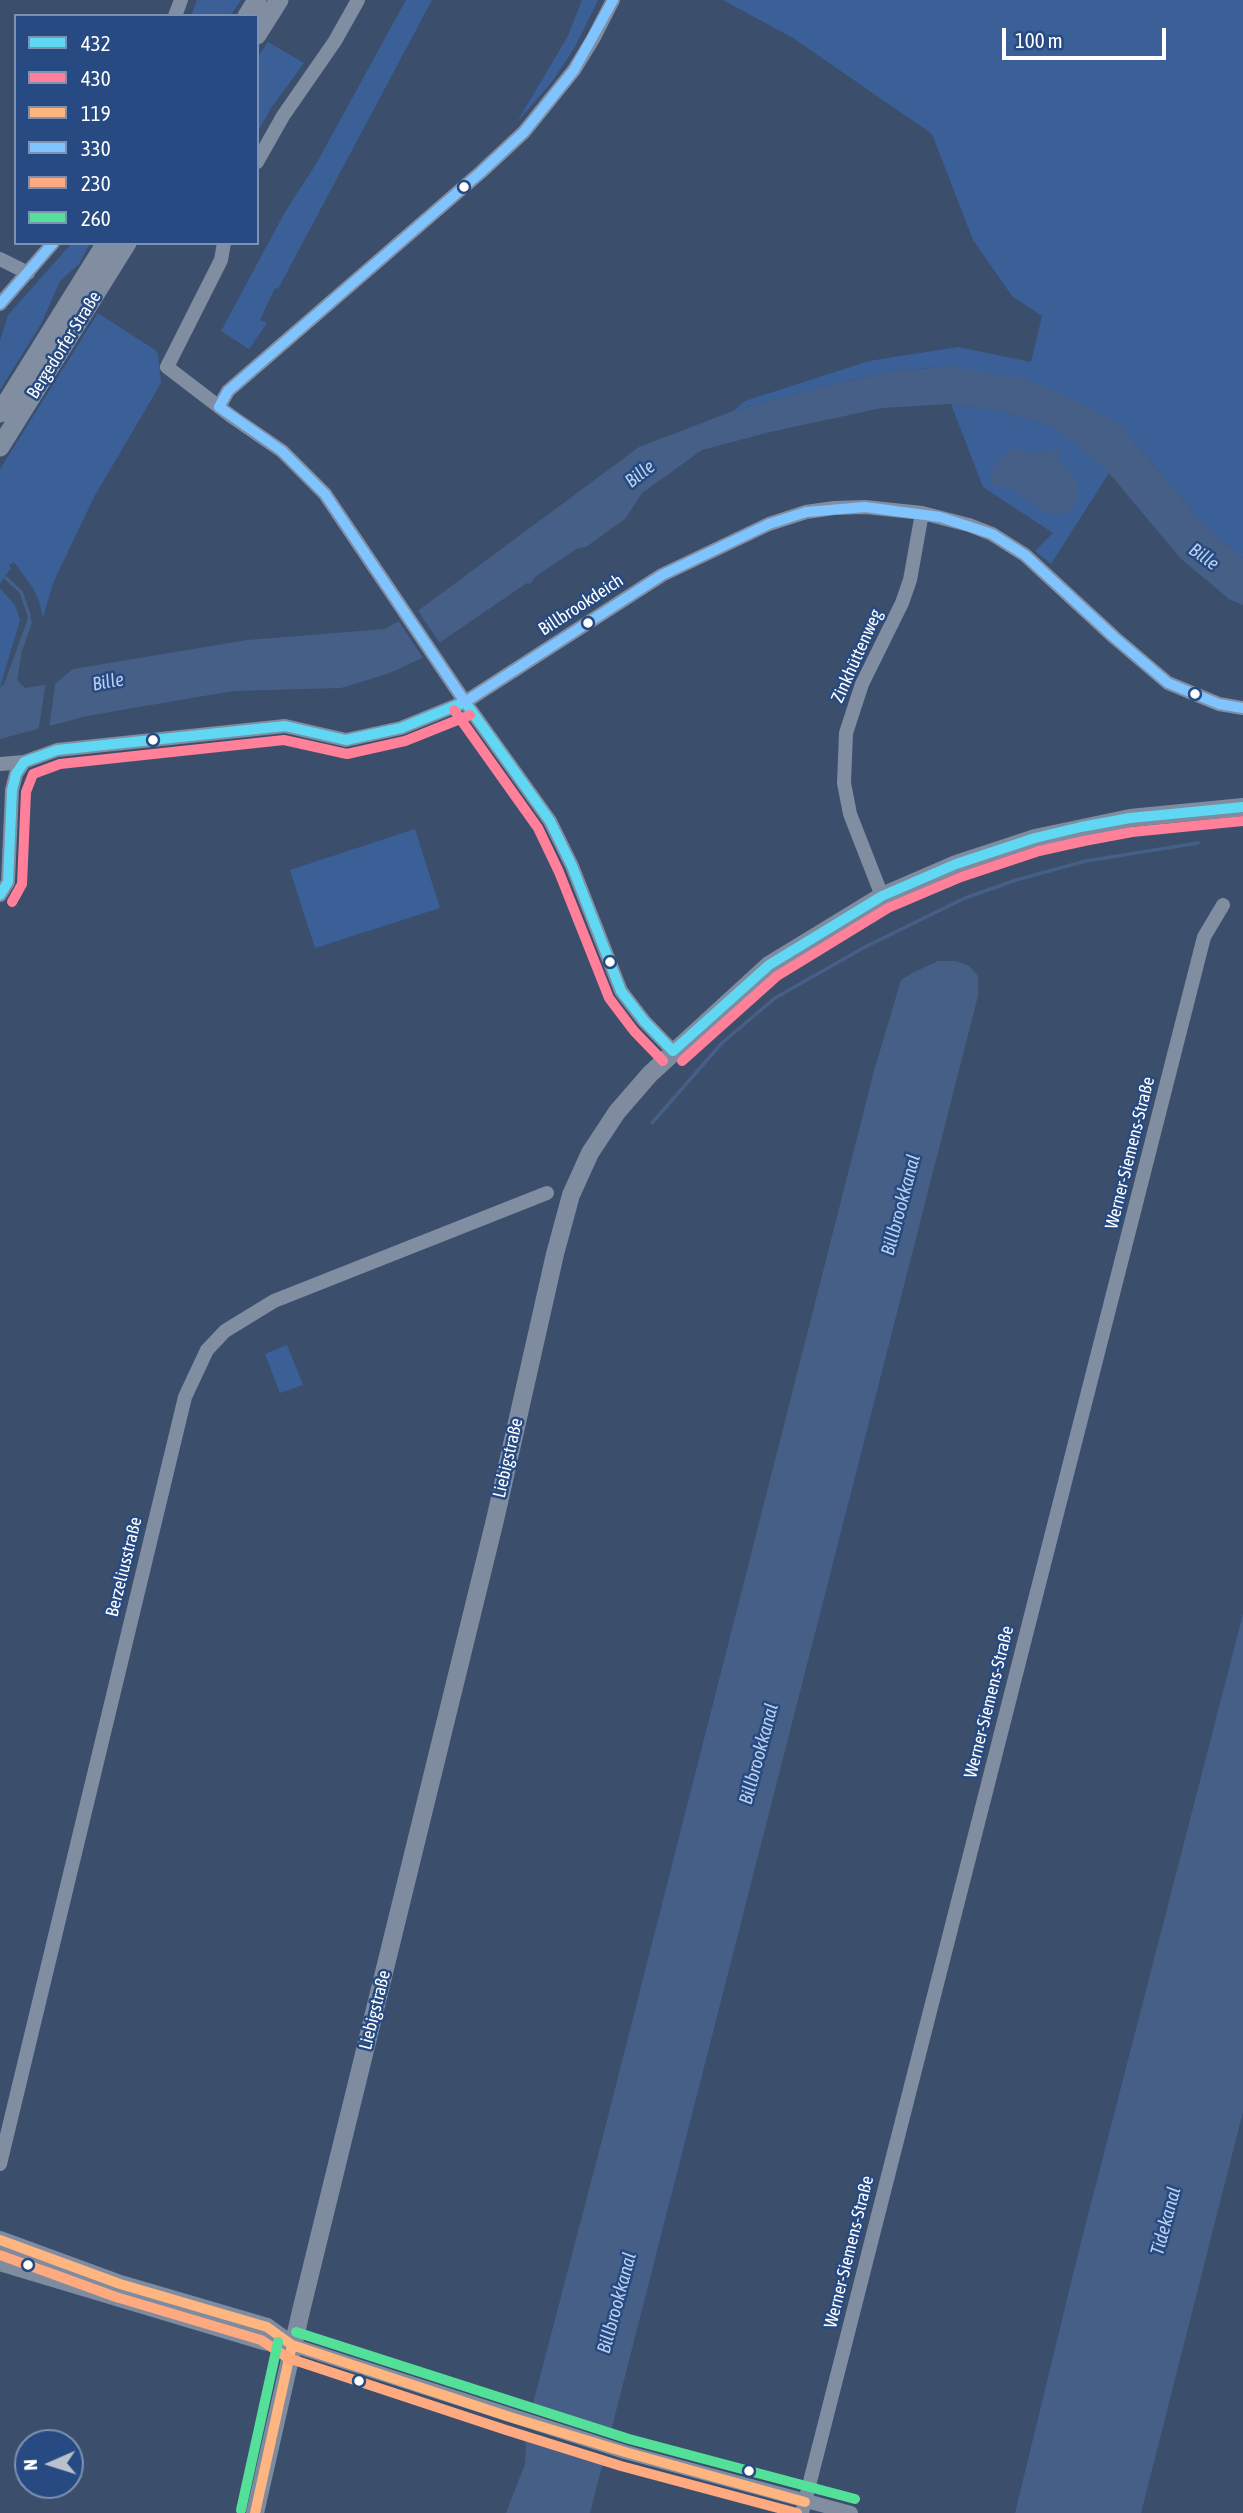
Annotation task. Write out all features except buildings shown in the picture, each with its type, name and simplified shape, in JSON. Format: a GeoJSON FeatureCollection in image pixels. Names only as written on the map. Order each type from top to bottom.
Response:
{"type":"FeatureCollection","features":[{"type":"Feature","properties":{"kind":"highway"},"geometry":{"type":"LineString","coordinates":[[259,32],[279,0]]}},
{"type":"Feature","properties":{"kind":"highway","name":"Bergedorfer Straße"},"geometry":{"type":"LineString","coordinates":[[0,413],[105,245]]}},
{"type":"Feature","properties":{"kind":"highway","name":"Bergedorfer Straße"},"geometry":{"type":"LineString","coordinates":[[0,447],[126,245]]}},
{"type":"Feature","properties":{"kind":"main road","name":"Liebigstraße"},"geometry":{"type":"LineString","coordinates":[[255,2513],[292,2345],[491,1533],[547,1285],[568,1207],[584,1165],[606,1129],[637,1089],[673,1051],[769,965],[882,896],[956,864],[1035,838],[1130,818],[1243,807]]}},
{"type":"Feature","properties":{"kind":"main road"},"geometry":{"type":"LineString","coordinates":[[0,2240],[120,2284],[267,2327],[292,2345]]}},
{"type":"Feature","properties":{"kind":"main road"},"geometry":{"type":"LineString","coordinates":[[0,2262],[263,2341],[292,2345]]}},
{"type":"Feature","properties":{"kind":"street"},"geometry":{"type":"LineString","coordinates":[[259,158],[283,116],[335,41],[358,0]]}},
{"type":"Feature","properties":{"kind":"street"},"geometry":{"type":"LineString","coordinates":[[219,407],[228,391],[524,132],[574,70],[613,0]]}},
{"type":"Feature","properties":{"kind":"street"},"geometry":{"type":"LineString","coordinates":[[0,304],[51,245]]}},
{"type":"Feature","properties":{"kind":"street"},"geometry":{"type":"LineString","coordinates":[[225,245],[221,260],[167,367],[282,451],[326,494],[465,702],[550,821],[572,866],[621,991],[643,1021],[673,1051]]}},
{"type":"Feature","properties":{"kind":"street"},"geometry":{"type":"LineString","coordinates":[[0,259],[28,273]]}},
{"type":"Feature","properties":{"kind":"street","name":"Billbrookdeich"},"geometry":{"type":"LineString","coordinates":[[0,764],[24,762],[57,750],[285,726],[346,740],[401,728],[465,702],[662,575],[769,524],[806,512],[834,508],[865,507],[922,513],[969,524],[992,534],[1025,555],[1168,683],[1219,704],[1243,708]]}},
{"type":"Feature","properties":{"kind":"street","name":"Zinkhüttenweg"},"geometry":{"type":"LineString","coordinates":[[882,896],[850,814],[844,783],[846,733],[857,696],[902,603],[910,580],[922,513]]}},
{"type":"Feature","properties":{"kind":"street"},"geometry":{"type":"LineString","coordinates":[[0,895],[8,882],[12,790],[16,775],[24,762]]}},
{"type":"Feature","properties":{"kind":"street","name":"Werner-Siemens-Straße"},"geometry":{"type":"LineString","coordinates":[[803,2507],[1204,937],[1223,905]]}},
{"type":"Feature","properties":{"kind":"street","name":"Berzeliusstraße"},"geometry":{"type":"LineString","coordinates":[[0,2164],[185,1397],[207,1350],[225,1331],[274,1301],[547,1193]]}},
{"type":"Feature","properties":{"kind":"street"},"geometry":{"type":"LineString","coordinates":[[292,2345],[510,2417],[803,2507],[851,2513]]}},
{"type":"Feature","properties":{"kind":"shaded area"},"geometry":{"type":"Polygon","coordinates":[[[197,0],[241,0],[231,14],[192,14],[197,0]]]}},
{"type":"Feature","properties":{"kind":"shaded area"},"geometry":{"type":"Polygon","coordinates":[[[406,0],[432,0],[278,289],[275,288],[260,320],[267,323],[249,349],[221,331],[285,212],[316,164],[406,0]]]}},
{"type":"Feature","properties":{"kind":"shaded area"},"geometry":{"type":"Polygon","coordinates":[[[582,0],[598,0],[575,47],[551,83],[517,122],[568,36],[582,0]]]}},
{"type":"Feature","properties":{"kind":"shaded area"},"geometry":{"type":"Polygon","coordinates":[[[723,0],[1243,0],[1243,558],[1194,513],[1118,423],[950,366],[888,372],[733,411],[745,401],[869,361],[958,347],[1031,362],[1042,316],[1012,296],[973,240],[932,134],[793,38],[723,0]]]}},
{"type":"Feature","properties":{"kind":"shaded area"},"geometry":{"type":"Polygon","coordinates":[[[268,42],[304,63],[259,129],[259,55],[268,42]]]}},
{"type":"Feature","properties":{"kind":"shaded area"},"geometry":{"type":"Polygon","coordinates":[[[70,245],[89,245],[79,264],[60,281],[41,324],[0,390],[0,341],[8,315],[70,245]]]}},
{"type":"Feature","properties":{"kind":"shaded area"},"geometry":{"type":"Polygon","coordinates":[[[98,313],[155,350],[158,354],[161,383],[94,497],[53,583],[43,618],[33,588],[14,562],[9,565],[11,568],[0,584],[0,469],[98,313]]]}},
{"type":"Feature","properties":{"kind":"shaded area"},"geometry":{"type":"Polygon","coordinates":[[[951,404],[1007,412],[1052,426],[1109,473],[1051,564],[1035,551],[1053,533],[983,487],[951,404]]]}},
{"type":"Feature","properties":{"kind":"shaded area"},"geometry":{"type":"Polygon","coordinates":[[[0,588],[15,605],[20,620],[0,687],[0,588]]]}},
{"type":"Feature","properties":{"kind":"shaded area"},"geometry":{"type":"Polygon","coordinates":[[[415,829],[440,908],[315,948],[290,870],[415,829]]]}},
{"type":"Feature","properties":{"kind":"shaded area"},"geometry":{"type":"Polygon","coordinates":[[[287,1345],[303,1385],[280,1393],[265,1354],[287,1345]]]}},
{"type":"Feature","properties":{"kind":"water","name":"Bille"},"geometry":{"type":"Polygon","coordinates":[[[950,366],[1026,379],[1118,423],[1194,513],[1243,558],[1243,605],[1229,599],[1180,558],[1109,473],[1051,426],[1007,412],[951,404],[882,408],[702,450],[642,493],[626,518],[586,547],[578,548],[535,577],[530,584],[527,583],[442,641],[422,658],[390,673],[341,688],[233,691],[87,716],[0,739],[0,687],[4,684],[27,621],[33,620],[22,651],[17,680],[25,688],[56,683],[73,669],[247,640],[385,629],[419,610],[639,447],[733,411],[817,388],[888,372],[950,366]]]}},
{"type":"Feature","properties":{"kind":"water"},"geometry":{"type":"Polygon","coordinates":[[[1015,448],[1046,452],[1059,448],[1060,461],[1077,481],[1078,500],[1068,512],[1062,515],[1047,513],[1014,489],[991,485],[992,471],[998,461],[1015,448]]]}},
{"type":"Feature","properties":{"kind":"water","name":"Billbrookkanal"},"geometry":{"type":"Polygon","coordinates":[[[938,961],[955,961],[969,966],[978,976],[978,996],[590,2513],[506,2513],[525,2464],[524,2438],[874,1071],[901,980],[938,961]]]}},
{"type":"Feature","properties":{"kind":"water","name":"Tidekanal"},"geometry":{"type":"Polygon","coordinates":[[[1243,1614],[1243,2112],[1141,2513],[1015,2513],[1078,2254],[1243,1614]]]}},
{"type":"Feature","properties":{"kind":"pier"},"geometry":{"type":"Polygon","coordinates":[[[416,608],[442,646],[424,659],[397,619],[416,608]]]}},
{"type":"Feature","properties":{"kind":"pier"},"geometry":{"type":"Polygon","coordinates":[[[56,678],[49,729],[38,733],[46,681],[56,678]]]}},
{"type":"Feature","properties":{"kind":"pier"},"geometry":{"type":"Polygon","coordinates":[[[529,2408],[614,2433],[607,2462],[521,2436],[529,2408]]]}},
{"type":"Feature","properties":{"kind":"waterway"},"geometry":{"type":"LineString","coordinates":[[6,578],[21,592],[29,615],[29,624]]}},
{"type":"Feature","properties":{"kind":"waterway"},"geometry":{"type":"LineString","coordinates":[[652,1123],[722,1043],[775,998],[865,947],[965,898],[1016,880],[1086,861],[1198,843]]}},
{"type":"Feature","properties":{"kind":"transit line","name":"330"},"geometry":{"type":"LineString","coordinates":[[613,0],[574,70],[524,132],[228,391],[219,407],[282,451],[325,494],[465,702],[662,575],[769,524],[806,512],[865,507],[940,517],[992,534],[1025,555],[1168,683],[1219,704],[1243,708]]}},
{"type":"Feature","properties":{"kind":"transit line","name":"330"},"geometry":{"type":"LineString","coordinates":[[0,304],[51,245]]}},
{"type":"Feature","properties":{"kind":"transit line","name":"432"},"geometry":{"type":"LineString","coordinates":[[465,702],[550,821],[572,866],[621,991],[644,1021],[673,1051]]}},
{"type":"Feature","properties":{"kind":"transit line","name":"432"},"geometry":{"type":"LineString","coordinates":[[0,895],[8,882],[12,790],[16,774],[24,762],[57,750],[285,726],[346,740],[401,728],[465,702]]}},
{"type":"Feature","properties":{"kind":"transit line","name":"430"},"geometry":{"type":"LineString","coordinates":[[454,710],[538,828],[559,872],[609,998],[634,1031],[663,1061]]}},
{"type":"Feature","properties":{"kind":"transit line","name":"430"},"geometry":{"type":"LineString","coordinates":[[12,902],[22,884],[26,792],[33,774],[60,764],[284,740],[347,754],[405,741],[470,715]]}},
{"type":"Feature","properties":{"kind":"transit line","name":"432"},"geometry":{"type":"LineString","coordinates":[[673,1051],[769,965],[882,896],[956,864],[1035,838],[1081,827],[1130,818],[1243,807]]}},
{"type":"Feature","properties":{"kind":"transit line","name":"430"},"geometry":{"type":"LineString","coordinates":[[682,1061],[777,976],[888,908],[961,877],[1039,851],[1132,832],[1243,821]]}},
{"type":"Feature","properties":{"kind":"transit line","name":"119"},"geometry":{"type":"LineString","coordinates":[[0,2240],[120,2284],[267,2327],[292,2345],[510,2417],[805,2502]]}},
{"type":"Feature","properties":{"kind":"transit line","name":"230"},"geometry":{"type":"LineString","coordinates":[[0,2255],[116,2297],[261,2340],[288,2358],[506,2430],[621,2466],[797,2513]]}},
{"type":"Feature","properties":{"kind":"transit line","name":"260"},"geometry":{"type":"LineString","coordinates":[[296,2332],[629,2439],[855,2499]]}},
{"type":"Feature","properties":{"kind":"transit line","name":"260"},"geometry":{"type":"LineString","coordinates":[[241,2510],[278,2342]]}},
{"type":"Feature","properties":{"kind":"transit line","name":"119"},"geometry":{"type":"LineString","coordinates":[[255,2513],[292,2345]]}}]}
